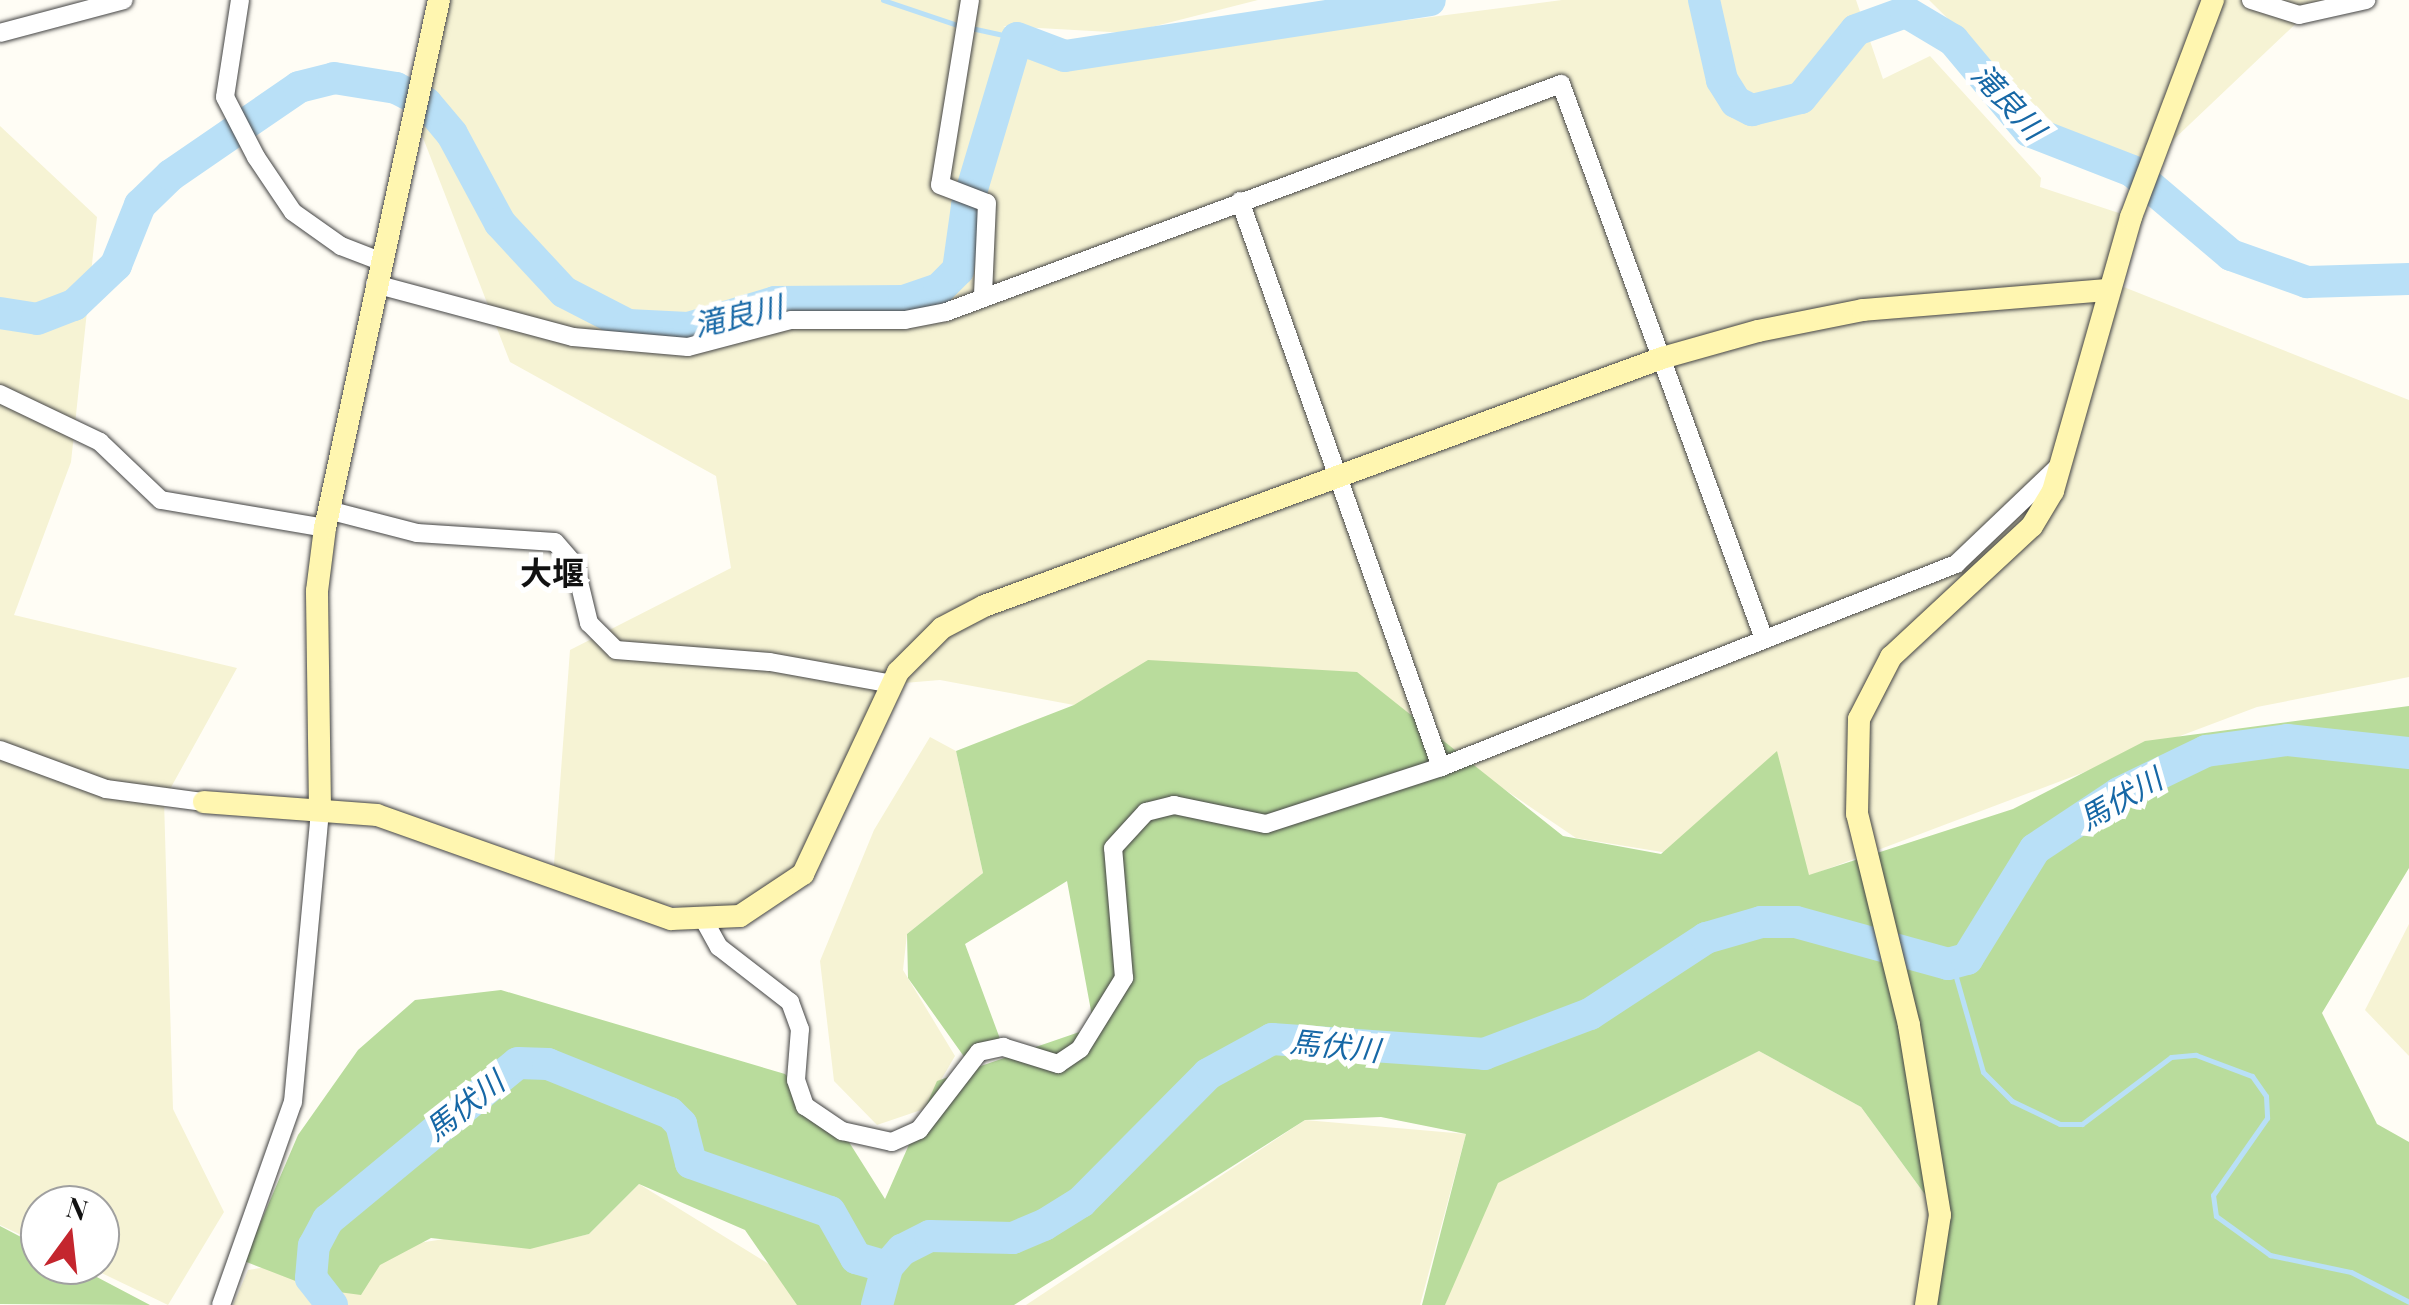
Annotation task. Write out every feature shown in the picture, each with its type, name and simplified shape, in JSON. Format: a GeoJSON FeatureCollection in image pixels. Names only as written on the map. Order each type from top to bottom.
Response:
{"type":"FeatureCollection","features":[{"type":"Feature","properties":{"kind":"street"},"geometry":{"type":"LineString","coordinates":[[0,33],[124,0]]}},
{"type":"Feature","properties":{"kind":"street"},"geometry":{"type":"LineString","coordinates":[[240,0],[225,97],[256,157],[293,212],[378,272],[572,336],[688,347],[791,320],[905,320],[982,296],[1561,84],[1764,639]]}},
{"type":"Feature","properties":{"kind":"street"},"geometry":{"type":"LineString","coordinates":[[221,1305],[293,1102],[320,809],[326,519],[439,0]]}},
{"type":"Feature","properties":{"kind":"street"},"geometry":{"type":"LineString","coordinates":[[970,0],[940,186],[988,204],[982,296]]}},
{"type":"Feature","properties":{"kind":"street"},"geometry":{"type":"LineString","coordinates":[[1926,1305],[1940,1215],[1910,1026],[1880,920],[1852,775],[1859,720],[1891,657],[2032,526],[2062,463],[2096,362],[2108,290],[2131,217],[2213,0]]}},
{"type":"Feature","properties":{"kind":"street"},"geometry":{"type":"LineString","coordinates":[[2251,0],[2299,15],[2366,0]]}},
{"type":"Feature","properties":{"kind":"street"},"geometry":{"type":"LineString","coordinates":[[1240,201],[1342,475],[1442,766]]}},
{"type":"Feature","properties":{"kind":"street"},"geometry":{"type":"LineString","coordinates":[[0,750],[106,789],[204,802],[320,809],[402,822],[641,910],[705,922],[768,904],[802,874],[892,684],[942,628],[984,606],[1662,358],[1864,310],[2108,290]]}},
{"type":"Feature","properties":{"kind":"street"},"geometry":{"type":"LineString","coordinates":[[0,394],[100,442],[162,500],[434,536],[555,542],[575,566],[588,623],[616,650],[770,662],[892,684]]}},
{"type":"Feature","properties":{"kind":"street"},"geometry":{"type":"LineString","coordinates":[[705,922],[719,947],[790,1002],[800,1029],[796,1080],[806,1106],[842,1131],[892,1142],[919,1130],[980,1052],[1003,1047],[1058,1064],[1080,1049],[1124,978],[1114,848],[1146,812],[1174,805],[1266,824],[1442,766],[1956,564],[2062,463]]}},
{"type":"Feature","properties":{"kind":"shaded area"},"geometry":{"type":"Polygon","coordinates":[[[438,0],[1258,0],[1128,33],[1003,26],[1097,60],[1562,0],[1856,0],[1883,79],[1930,56],[2041,178],[2040,187],[2131,217],[2111,282],[2409,400],[2409,677],[2257,707],[1809,876],[1576,838],[1367,696],[1074,705],[940,680],[892,684],[792,890],[740,916],[593,893],[553,878],[570,650],[731,568],[716,476],[510,362],[413,112],[438,0]]]}},
{"type":"Feature","properties":{"kind":"shaded area"},"geometry":{"type":"Polygon","coordinates":[[[1929,0],[2346,0],[2307,13],[2151,161],[2058,128],[1929,0]]]}},
{"type":"Feature","properties":{"kind":"shaded area"},"geometry":{"type":"Polygon","coordinates":[[[0,126],[97,217],[71,462],[14,615],[237,668],[164,800],[173,1109],[224,1212],[168,1305],[120,1282],[120,1185],[20,1185],[20,1234],[0,1225],[0,126]]]}},
{"type":"Feature","properties":{"kind":"shaded area"},"geometry":{"type":"Polygon","coordinates":[[[930,737],[956,751],[983,873],[907,934],[903,970],[955,1056],[924,1109],[877,1125],[834,1081],[820,961],[874,830],[930,737]]]}},
{"type":"Feature","properties":{"kind":"shaded area"},"geometry":{"type":"Polygon","coordinates":[[[2409,924],[2409,1056],[2365,1010],[2409,924]]]}},
{"type":"Feature","properties":{"kind":"shaded area"},"geometry":{"type":"Polygon","coordinates":[[[1759,1051],[1861,1107],[1940,1215],[1925,1305],[1445,1305],[1492,1174],[1759,1051]]]}},
{"type":"Feature","properties":{"kind":"shaded area"},"geometry":{"type":"Polygon","coordinates":[[[1305,1120],[1466,1134],[1420,1305],[1026,1305],[1305,1120]]]}},
{"type":"Feature","properties":{"kind":"shaded area"},"geometry":{"type":"Polygon","coordinates":[[[639,1184],[798,1282],[802,1305],[233,1305],[248,1270],[444,1239],[548,1244],[589,1234],[639,1184]]]}},
{"type":"Feature","properties":{"kind":"green space"},"geometry":{"type":"Polygon","coordinates":[[[1148,660],[1357,672],[1563,836],[1661,854],[1777,751],[1809,875],[2013,809],[2145,741],[2409,706],[2409,868],[2322,1013],[2377,1124],[2409,1142],[2409,1305],[1931,1305],[1940,1215],[1861,1107],[1759,1051],[1498,1183],[1445,1305],[1422,1305],[1466,1134],[1381,1117],[1305,1120],[1014,1305],[797,1305],[745,1230],[639,1184],[589,1234],[530,1249],[431,1238],[380,1265],[361,1295],[316,1289],[244,1261],[298,1135],[358,1050],[415,1000],[501,990],[785,1074],[842,1131],[885,1199],[937,1081],[1094,1027],[1067,881],[965,944],[1003,1047],[965,1058],[908,978],[907,934],[983,873],[956,751],[1074,705],[1148,660]]]}},
{"type":"Feature","properties":{"kind":"green space"},"geometry":{"type":"Polygon","coordinates":[[[0,1226],[20,1236],[20,1285],[112,1285],[150,1305],[0,1304],[0,1226]]]}},
{"type":"Feature","properties":{"kind":"waterway"},"geometry":{"type":"LineString","coordinates":[[883,0],[960,26]]}},
{"type":"Feature","properties":{"kind":"waterway","name":"滝良川"},"geometry":{"type":"LineString","coordinates":[[0,313],[37,319],[74,305],[116,265],[140,205],[171,175],[299,87],[334,78],[396,88],[426,103],[452,134],[500,223],[564,292],[628,325],[688,328],[775,302],[904,301],[939,289],[958,270],[967,206],[1017,38],[1065,56],[1430,0]]}},
{"type":"Feature","properties":{"kind":"waterway","name":"滝良川"},"geometry":{"type":"LineString","coordinates":[[1704,0],[1722,80],[1736,102],[1752,110],[1801,98],[1856,30],[1906,12],[1953,40],[2029,131],[2132,171],[2231,255],[2307,282],[2409,279]]}},
{"type":"Feature","properties":{"kind":"waterway"},"geometry":{"type":"LineString","coordinates":[[971,28],[1017,38]]}},
{"type":"Feature","properties":{"kind":"waterway","name":"馬伏川"},"geometry":{"type":"LineString","coordinates":[[877,1305],[887,1267],[902,1250],[930,1236],[1013,1238],[1044,1225],[1081,1202],[1208,1074],[1272,1039],[1484,1054],[1590,1014],[1706,938],[1761,922],[1796,922],[1948,964],[1967,959],[2035,849],[2119,793],[2206,751],[2287,740],[2409,753]]}},
{"type":"Feature","properties":{"kind":"waterway"},"geometry":{"type":"LineString","coordinates":[[1952,963],[1983,1072],[2012,1101],[2060,1124],[2082,1124],[2171,1057],[2196,1055],[2252,1076],[2266,1096],[2267,1118],[2213,1195],[2216,1216],[2270,1255],[2351,1272],[2409,1302]]}},
{"type":"Feature","properties":{"kind":"waterway","name":"馬伏川"},"geometry":{"type":"LineString","coordinates":[[332,1305],[311,1278],[314,1246],[328,1220],[518,1063],[548,1064],[670,1113],[681,1124],[691,1163],[830,1212],[856,1258],[887,1267]]}},
{"type":"Feature","properties":{"kind":"district","name":"大堰"},"geometry":{"type":"Point","coordinates":[552,572]}}]}
